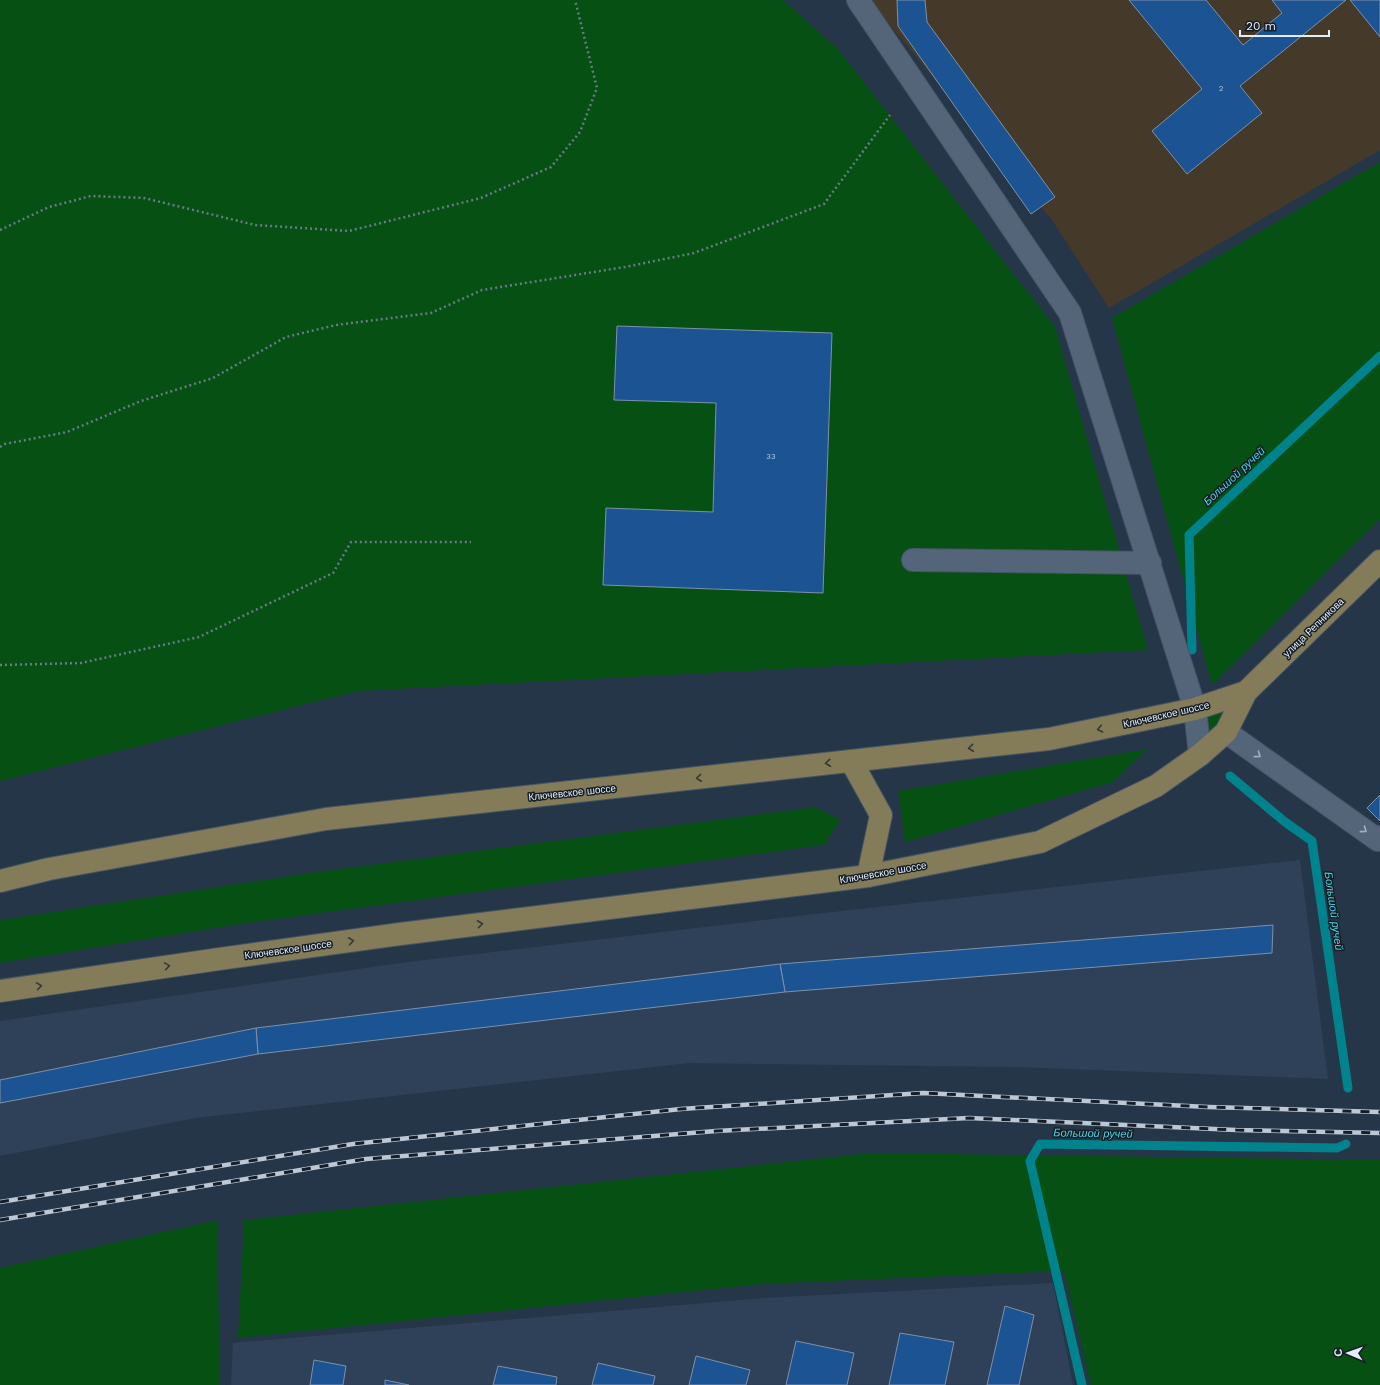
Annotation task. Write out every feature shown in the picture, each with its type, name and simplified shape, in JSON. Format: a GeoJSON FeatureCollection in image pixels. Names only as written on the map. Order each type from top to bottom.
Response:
{"type":"FeatureCollection","features":[{"type":"Feature","properties":{"kind":"main road","name":"улица Репникова"},"geometry":{"type":"LineString","coordinates":[[1246,692],[1380,561]]}},
{"type":"Feature","properties":{"kind":"main road","name":"Ключевское шоссе"},"geometry":{"type":"LineString","coordinates":[[0,881],[49,869],[326,819],[1049,739],[1195,709],[1246,692]]}},
{"type":"Feature","properties":{"kind":"main road","name":"Ключевское шоссе"},"geometry":{"type":"LineString","coordinates":[[0,992],[219,959],[400,934],[868,876],[1040,842],[1156,786],[1200,755],[1226,732],[1246,692]]}},
{"type":"Feature","properties":{"kind":"main road"},"geometry":{"type":"LineString","coordinates":[[851,760],[881,815],[868,876]]}},
{"type":"Feature","properties":{"kind":"lane"},"geometry":{"type":"LineString","coordinates":[[858,0],[1070,313],[1195,709],[1200,755]]}},
{"type":"Feature","properties":{"kind":"lane"},"geometry":{"type":"LineString","coordinates":[[913,560],[1150,563]]}},
{"type":"Feature","properties":{"kind":"lane"},"geometry":{"type":"LineString","coordinates":[[1226,732],[1378,840],[1380,838]]}},
{"type":"Feature","properties":{"kind":"path"},"geometry":{"type":"LineString","coordinates":[[0,230],[49,207],[91,196],[144,198],[255,225],[349,231],[481,198],[551,167],[580,132],[597,88],[574,0]]}},
{"type":"Feature","properties":{"kind":"path"},"geometry":{"type":"LineString","coordinates":[[0,447],[5,444],[67,432],[141,401],[213,378],[286,338],[336,325],[431,313],[482,290],[625,267],[694,252],[817,207],[824,204],[890,115]]}},
{"type":"Feature","properties":{"kind":"path"},"geometry":{"type":"LineString","coordinates":[[0,665],[82,663],[199,637],[333,573],[352,542],[471,542]]}},
{"type":"Feature","properties":{"kind":"shaded area"},"geometry":{"type":"Polygon","coordinates":[[[869,0],[1380,0],[1380,150],[1109,308],[1052,220],[869,0]]]}},
{"type":"Feature","properties":{"kind":"shaded area"},"geometry":{"type":"Polygon","coordinates":[[[1300,860],[1328,1079],[1016,1067],[689,1063],[195,1118],[0,1156],[0,1021],[400,963],[806,915],[1300,860]]]}},
{"type":"Feature","properties":{"kind":"shaded area"},"geometry":{"type":"Polygon","coordinates":[[[1053,1283],[1073,1385],[231,1385],[233,1343],[764,1298],[1053,1283]]]}},
{"type":"Feature","properties":{"kind":"green space"},"geometry":{"type":"Polygon","coordinates":[[[0,0],[783,0],[837,48],[1055,327],[1148,650],[358,691],[0,781],[0,0]]]}},
{"type":"Feature","properties":{"kind":"green space"},"geometry":{"type":"Polygon","coordinates":[[[1380,162],[1380,519],[1212,685],[1112,318],[1380,162]]]}},
{"type":"Feature","properties":{"kind":"green space"},"geometry":{"type":"Polygon","coordinates":[[[1246,709],[1215,746],[1204,713],[1246,709]]]}},
{"type":"Feature","properties":{"kind":"green space"},"geometry":{"type":"Polygon","coordinates":[[[1148,749],[1113,782],[905,842],[898,791],[1148,749]]]}},
{"type":"Feature","properties":{"kind":"green space"},"geometry":{"type":"Polygon","coordinates":[[[815,807],[841,820],[824,845],[240,924],[0,963],[0,920],[317,872],[815,807]]]}},
{"type":"Feature","properties":{"kind":"green space"},"geometry":{"type":"Polygon","coordinates":[[[871,1153],[1380,1160],[1380,1385],[1091,1385],[1064,1271],[762,1284],[238,1338],[244,1220],[871,1153]]]}},
{"type":"Feature","properties":{"kind":"green space"},"geometry":{"type":"Polygon","coordinates":[[[217,1220],[220,1385],[0,1385],[0,1268],[217,1220]]]}},
{"type":"Feature","properties":{"kind":"building"},"geometry":{"type":"Polygon","coordinates":[[[897,0],[925,0],[927,22],[1055,197],[1031,214],[898,26],[897,0]]]}},
{"type":"Feature","properties":{"kind":"building"},"geometry":{"type":"Polygon","coordinates":[[[1129,0],[1206,0],[1243,45],[1282,13],[1272,0],[1346,0],[1240,86],[1262,113],[1187,174],[1152,131],[1202,89],[1129,0]]]}},
{"type":"Feature","properties":{"kind":"building"},"geometry":{"type":"Polygon","coordinates":[[[1350,0],[1380,0],[1380,37],[1350,0]]]}},
{"type":"Feature","properties":{"kind":"building"},"geometry":{"type":"Polygon","coordinates":[[[617,326],[832,333],[823,593],[603,585],[606,508],[713,512],[716,403],[614,400],[617,326]]]}},
{"type":"Feature","properties":{"kind":"building"},"geometry":{"type":"Polygon","coordinates":[[[1380,795],[1380,821],[1367,808],[1380,795]]]}},
{"type":"Feature","properties":{"kind":"building"},"geometry":{"type":"Polygon","coordinates":[[[1273,925],[1272,953],[785,992],[780,964],[1273,925]]]}},
{"type":"Feature","properties":{"kind":"building"},"geometry":{"type":"Polygon","coordinates":[[[780,964],[785,992],[258,1054],[256,1028],[780,964]]]}},
{"type":"Feature","properties":{"kind":"building"},"geometry":{"type":"Polygon","coordinates":[[[256,1028],[258,1054],[0,1103],[0,1080],[256,1028]]]}},
{"type":"Feature","properties":{"kind":"building"},"geometry":{"type":"Polygon","coordinates":[[[1005,1306],[1034,1315],[1019,1385],[987,1385],[1005,1306]]]}},
{"type":"Feature","properties":{"kind":"building"},"geometry":{"type":"Polygon","coordinates":[[[900,1333],[954,1342],[945,1385],[889,1385],[900,1333]]]}},
{"type":"Feature","properties":{"kind":"building"},"geometry":{"type":"Polygon","coordinates":[[[796,1341],[854,1353],[847,1385],[786,1385],[796,1341]]]}},
{"type":"Feature","properties":{"kind":"building"},"geometry":{"type":"Polygon","coordinates":[[[696,1356],[750,1370],[746,1385],[689,1385],[696,1356]]]}},
{"type":"Feature","properties":{"kind":"building"},"geometry":{"type":"Polygon","coordinates":[[[314,1360],[346,1366],[343,1385],[310,1385],[314,1360]]]}},
{"type":"Feature","properties":{"kind":"building"},"geometry":{"type":"Polygon","coordinates":[[[598,1363],[655,1376],[653,1385],[592,1385],[598,1363]]]}},
{"type":"Feature","properties":{"kind":"building"},"geometry":{"type":"Polygon","coordinates":[[[498,1366],[557,1377],[556,1385],[493,1385],[498,1366]]]}},
{"type":"Feature","properties":{"kind":"building"},"geometry":{"type":"Polygon","coordinates":[[[385,1380],[409,1385],[385,1385],[385,1380]]]}},
{"type":"Feature","properties":{"kind":"waterway","name":"Большой ручей"},"geometry":{"type":"LineString","coordinates":[[1192,650],[1189,535],[1380,356]]}},
{"type":"Feature","properties":{"kind":"waterway","name":"Большой ручей"},"geometry":{"type":"LineString","coordinates":[[1230,776],[1285,822],[1312,841],[1348,1088]]}},
{"type":"Feature","properties":{"kind":"waterway","name":"Большой ручей"},"geometry":{"type":"LineString","coordinates":[[1082,1385],[1030,1161],[1040,1144],[1337,1148],[1346,1144]]}},
{"type":"Feature","properties":{"kind":"railway"},"geometry":{"type":"LineString","coordinates":[[0,1202],[353,1144],[681,1109],[923,1093],[1208,1107],[1380,1112]]}},
{"type":"Feature","properties":{"kind":"railway"},"geometry":{"type":"LineString","coordinates":[[0,1220],[366,1159],[716,1131],[969,1118],[1236,1130],[1380,1133]]}}]}
